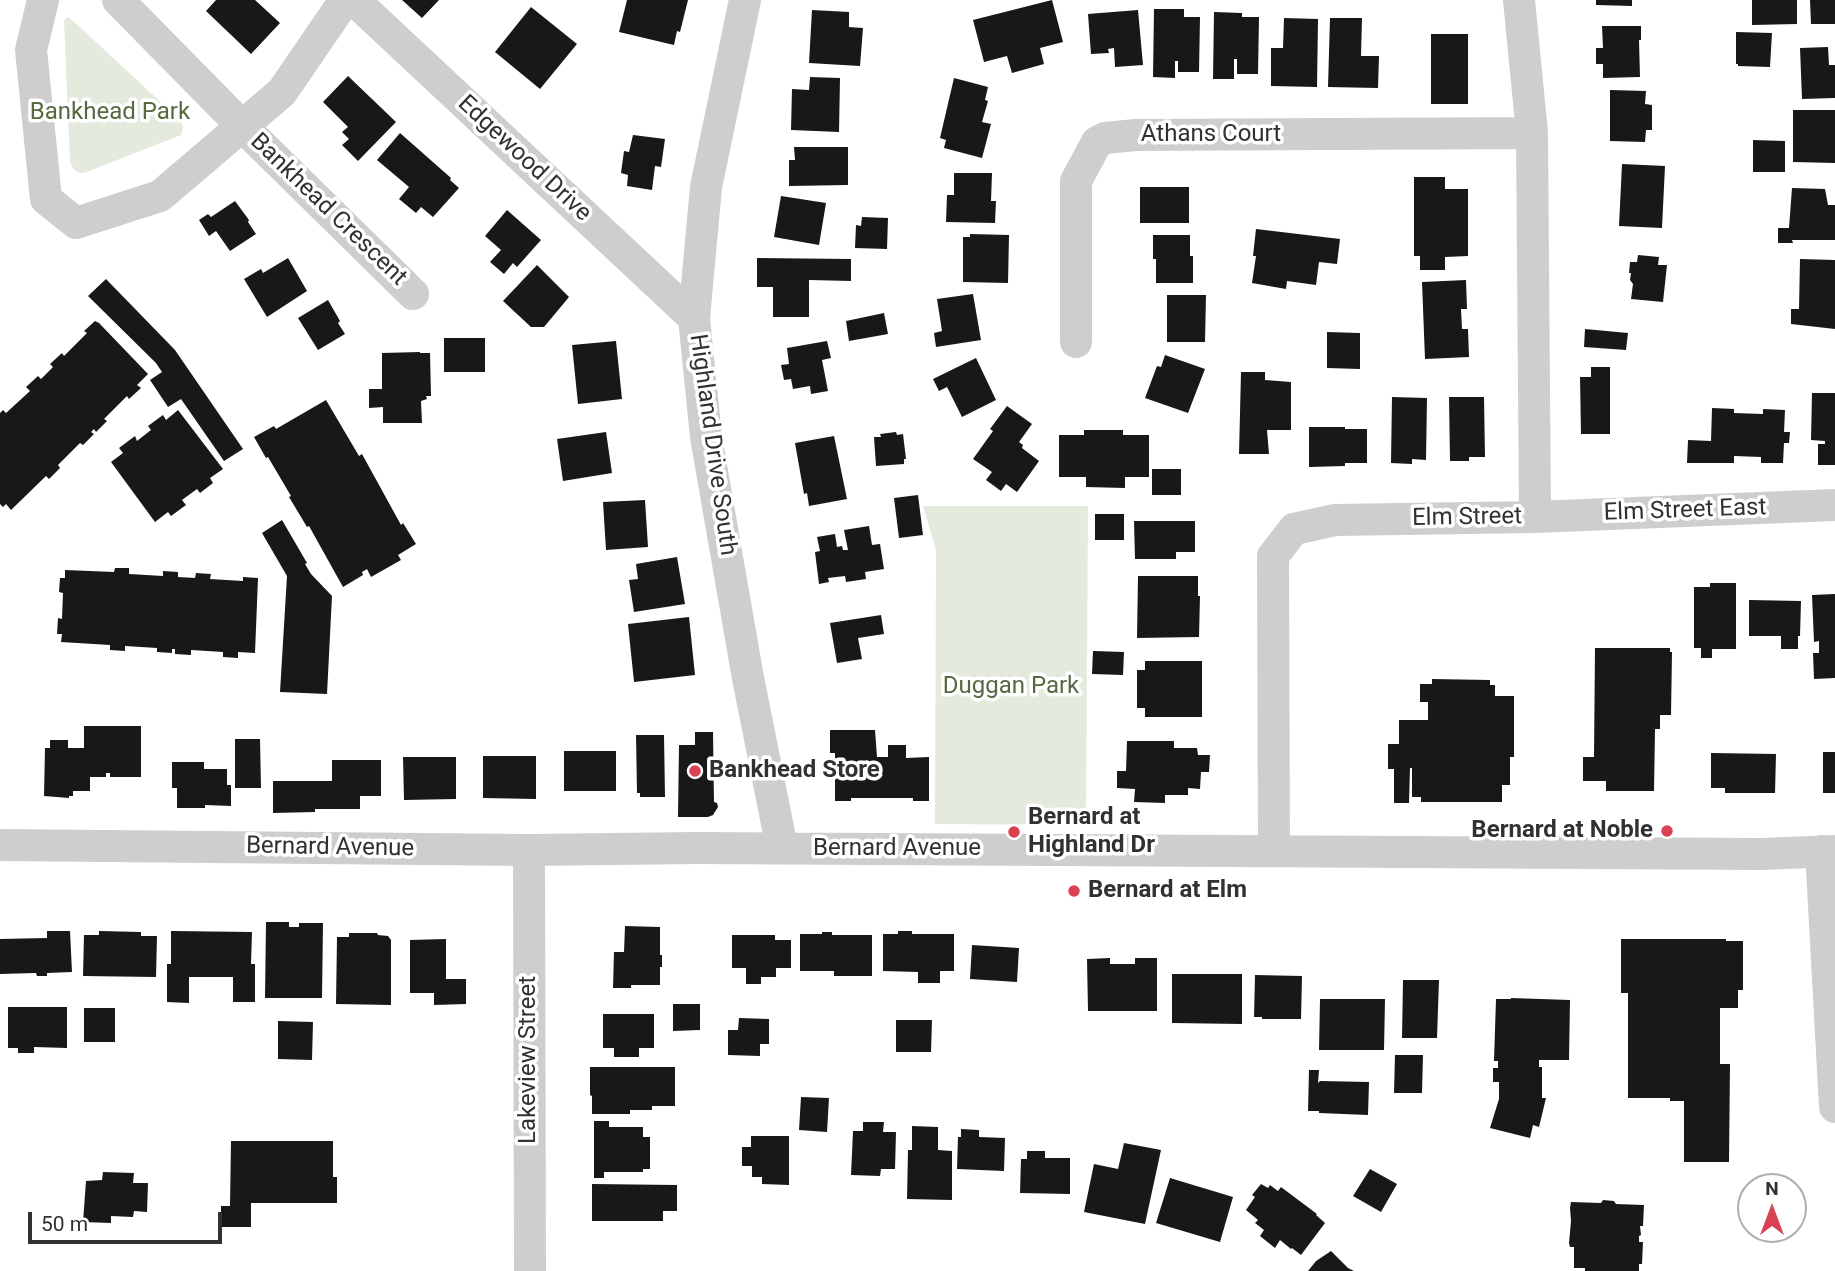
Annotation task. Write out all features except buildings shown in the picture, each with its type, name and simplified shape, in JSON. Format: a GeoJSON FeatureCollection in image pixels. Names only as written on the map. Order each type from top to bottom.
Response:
{"type":"FeatureCollection","features":[{"type":"Feature","properties":{"kind":"street","name":"Bankhead Crescent"},"geometry":{"type":"LineString","coordinates":[[43,0],[32,50],[46,199],[76,223],[160,196],[282,92],[345,0]]}},
{"type":"Feature","properties":{"kind":"street","name":"Bankhead Crescent"},"geometry":{"type":"LineString","coordinates":[[118,0],[413,294]]}},
{"type":"Feature","properties":{"kind":"street","name":"Edgewood Drive"},"geometry":{"type":"LineString","coordinates":[[354,0],[694,318]]}},
{"type":"Feature","properties":{"kind":"street","name":"Highland Drive South"},"geometry":{"type":"LineString","coordinates":[[744,0],[706,187],[694,318],[706,437],[748,678],[782,848]]}},
{"type":"Feature","properties":{"kind":"street","name":"Elm Street"},"geometry":{"type":"LineString","coordinates":[[1275,851],[1273,556],[1294,529],[1335,520],[1535,517],[1532,133],[1519,0]]}},
{"type":"Feature","properties":{"kind":"street","name":"Athans Court"},"geometry":{"type":"LineString","coordinates":[[1076,342],[1076,181],[1097,142],[1104,138],[1136,135],[1532,133]]}},
{"type":"Feature","properties":{"kind":"street","name":"Elm Street East"},"geometry":{"type":"LineString","coordinates":[[1535,517],[1835,505]]}},
{"type":"Feature","properties":{"kind":"street","name":"Bernard Avenue"},"geometry":{"type":"LineString","coordinates":[[0,845],[528,850],[782,848],[1762,854],[1828,851]]}},
{"type":"Feature","properties":{"kind":"street","name":"Lakeview Street"},"geometry":{"type":"LineString","coordinates":[[528,850],[530,1271]]}},
{"type":"Feature","properties":{"kind":"street"},"geometry":{"type":"LineString","coordinates":[[1828,851],[1835,1107]]}},
{"type":"Feature","properties":{"kind":"green space","name":"Bankhead Park"},"geometry":{"type":"Polygon","coordinates":[[[67,17],[180,120],[183,127],[181,135],[84,173],[75,170],[70,161],[64,21],[67,17]]]}},
{"type":"Feature","properties":{"kind":"green space","name":"Duggan Park"},"geometry":{"type":"Polygon","coordinates":[[[923,506],[1088,506],[1086,825],[935,824],[936,550],[923,506]]]}},
{"type":"Feature","properties":{"kind":"place","name":"Bankhead Store"},"geometry":{"type":"Point","coordinates":[695,771]}},
{"type":"Feature","properties":{"kind":"place","name":"Bernard at Noble"},"geometry":{"type":"Point","coordinates":[1667,831]}},
{"type":"Feature","properties":{"kind":"place","name":"Bernard at Highland Dr"},"geometry":{"type":"Point","coordinates":[1014,832]}},
{"type":"Feature","properties":{"kind":"place","name":"Bernard at Elm"},"geometry":{"type":"Point","coordinates":[1074,891]}}]}
